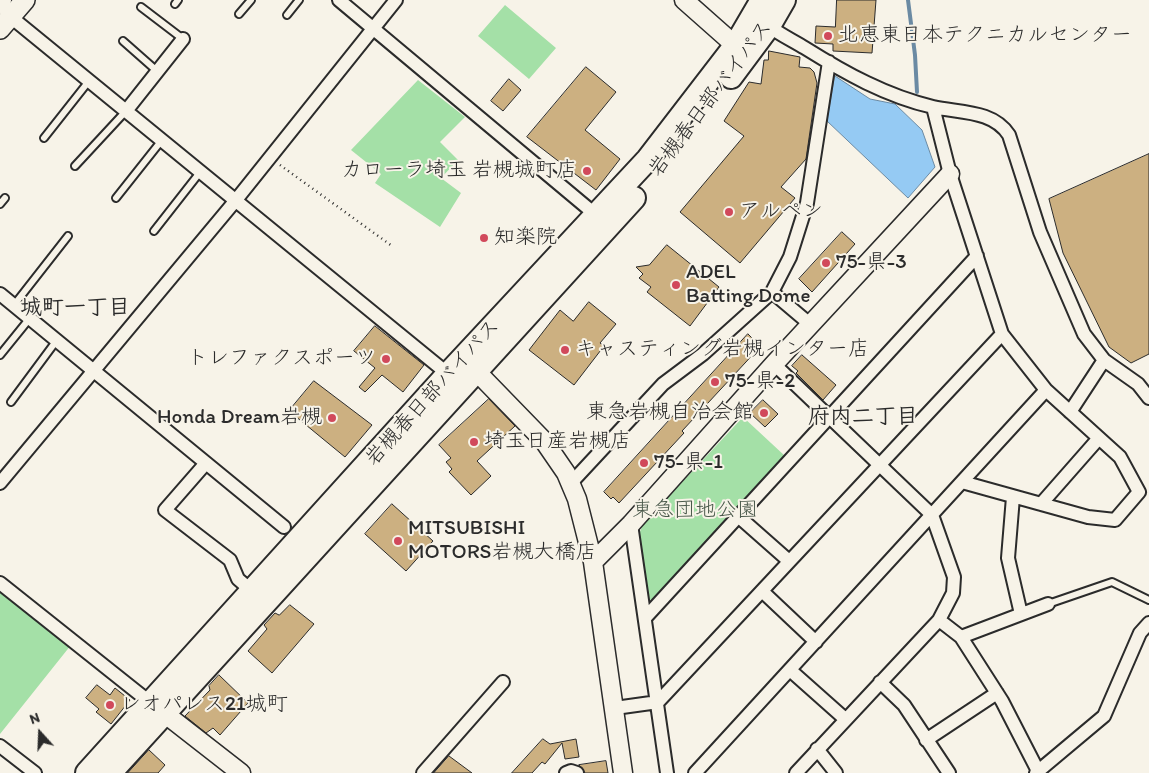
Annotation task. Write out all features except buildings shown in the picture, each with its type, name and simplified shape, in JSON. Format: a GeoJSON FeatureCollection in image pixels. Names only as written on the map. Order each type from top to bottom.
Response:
{"type":"FeatureCollection","features":[{"type":"Feature","properties":{"kind":"highway","name":"岩槻春日部バイパス"},"geometry":{"type":"LineString","coordinates":[[87,773],[158,709],[477,372],[659,170],[741,51],[762,14],[784,0]]}},
{"type":"Feature","properties":{"kind":"highway","name":"岩槻春日部バイパス"},"geometry":{"type":"LineString","coordinates":[[110,773],[158,709],[252,592],[448,374],[648,159],[741,51]]}},
{"type":"Feature","properties":{"kind":"main road"},"geometry":{"type":"LineString","coordinates":[[3,14],[25,0]]}},
{"type":"Feature","properties":{"kind":"street"},"geometry":{"type":"LineString","coordinates":[[2,0],[3,14],[126,110],[448,374]]}},
{"type":"Feature","properties":{"kind":"street"},"geometry":{"type":"LineString","coordinates":[[339,0],[596,215]]}},
{"type":"Feature","properties":{"kind":"street"},"geometry":{"type":"LineString","coordinates":[[0,483],[236,200],[396,0]]}},
{"type":"Feature","properties":{"kind":"street"},"geometry":{"type":"LineString","coordinates":[[684,0],[741,51]]}},
{"type":"Feature","properties":{"kind":"street"},"geometry":{"type":"LineString","coordinates":[[762,14],[829,62],[867,84],[899,97],[933,107],[992,117],[1003,125],[1009,135],[1040,232],[1084,334],[1104,360],[1138,384],[1149,398]]}},
{"type":"Feature","properties":{"kind":"street"},"geometry":{"type":"LineString","coordinates":[[126,110],[182,39]]}},
{"type":"Feature","properties":{"kind":"street"},"geometry":{"type":"LineString","coordinates":[[571,483],[663,384],[704,354],[772,292],[790,256],[807,203],[829,62]]}},
{"type":"Feature","properties":{"kind":"street"},"geometry":{"type":"LineString","coordinates":[[933,107],[950,174],[1002,334],[1046,390],[1120,458],[1139,492],[1115,520],[1088,517],[962,482]]}},
{"type":"Feature","properties":{"kind":"street"},"geometry":{"type":"LineString","coordinates":[[593,562],[631,524],[774,364],[950,174]]}},
{"type":"Feature","properties":{"kind":"street"},"geometry":{"type":"LineString","coordinates":[[645,618],[977,256]]}},
{"type":"Feature","properties":{"kind":"street"},"geometry":{"type":"LineString","coordinates":[[772,292],[811,325]]}},
{"type":"Feature","properties":{"kind":"street"},"geometry":{"type":"LineString","coordinates":[[0,294],[284,528]]}},
{"type":"Feature","properties":{"kind":"street"},"geometry":{"type":"LineString","coordinates":[[615,708],[658,702],[1002,334]]}},
{"type":"Feature","properties":{"kind":"street"},"geometry":{"type":"LineString","coordinates":[[1070,412],[1104,360]]}},
{"type":"Feature","properties":{"kind":"street"},"geometry":{"type":"LineString","coordinates":[[774,364],[830,415],[932,515],[954,577],[953,593],[939,620],[844,718],[796,773]]}},
{"type":"Feature","properties":{"kind":"street"},"geometry":{"type":"LineString","coordinates":[[477,372],[544,441],[571,483],[585,524],[593,562],[624,773]]}},
{"type":"Feature","properties":{"kind":"street"},"geometry":{"type":"LineString","coordinates":[[695,773],[1046,390]]}},
{"type":"Feature","properties":{"kind":"street"},"geometry":{"type":"LineString","coordinates":[[1041,504],[1099,438]]}},
{"type":"Feature","properties":{"kind":"street"},"geometry":{"type":"LineString","coordinates":[[206,463],[165,510],[230,560],[238,579],[252,592]]}},
{"type":"Feature","properties":{"kind":"street"},"geometry":{"type":"LineString","coordinates":[[1013,497],[1008,558],[1021,614]]}},
{"type":"Feature","properties":{"kind":"street"},"geometry":{"type":"LineString","coordinates":[[738,516],[790,561]]}},
{"type":"Feature","properties":{"kind":"street"},"geometry":{"type":"LineString","coordinates":[[631,524],[667,773]]}},
{"type":"Feature","properties":{"kind":"street"},"geometry":{"type":"LineString","coordinates":[[0,582],[241,773]]}},
{"type":"Feature","properties":{"kind":"street"},"geometry":{"type":"LineString","coordinates":[[762,591],[816,642]]}},
{"type":"Feature","properties":{"kind":"street"},"geometry":{"type":"LineString","coordinates":[[961,637],[1048,604]]}},
{"type":"Feature","properties":{"kind":"street"},"geometry":{"type":"LineString","coordinates":[[939,620],[961,637],[997,693],[1037,772],[1104,716],[1140,633],[1149,623]]}},
{"type":"Feature","properties":{"kind":"street"},"geometry":{"type":"LineString","coordinates":[[790,670],[844,718]]}},
{"type":"Feature","properties":{"kind":"street"},"geometry":{"type":"LineString","coordinates":[[423,773],[503,682]]}},
{"type":"Feature","properties":{"kind":"street"},"geometry":{"type":"LineString","coordinates":[[880,682],[904,705],[949,773]]}},
{"type":"Feature","properties":{"kind":"street"},"geometry":{"type":"LineString","coordinates":[[926,740],[997,693]]}},
{"type":"Feature","properties":{"kind":"street"},"geometry":{"type":"LineString","coordinates":[[0,746],[35,773]]}},
{"type":"Feature","properties":{"kind":"street"},"geometry":{"type":"LineString","coordinates":[[817,749],[836,773]]}},
{"type":"Feature","properties":{"kind":"street"},"geometry":{"type":"LineString","coordinates":[[566,773],[571,771],[577,773]]}},
{"type":"Feature","properties":{"kind":"lane"},"geometry":{"type":"LineString","coordinates":[[238,14],[251,0]]}},
{"type":"Feature","properties":{"kind":"lane"},"geometry":{"type":"LineString","coordinates":[[287,15],[299,0]]}},
{"type":"Feature","properties":{"kind":"lane"},"geometry":{"type":"LineString","coordinates":[[141,7],[182,39]]}},
{"type":"Feature","properties":{"kind":"lane"},"geometry":{"type":"LineString","coordinates":[[123,41],[157,71]]}},
{"type":"Feature","properties":{"kind":"lane"},"geometry":{"type":"LineString","coordinates":[[44,138],[89,81]]}},
{"type":"Feature","properties":{"kind":"lane"},"geometry":{"type":"LineString","coordinates":[[75,166],[126,110]]}},
{"type":"Feature","properties":{"kind":"lane"},"geometry":{"type":"LineString","coordinates":[[116,198],[162,140]]}},
{"type":"Feature","properties":{"kind":"lane"},"geometry":{"type":"LineString","coordinates":[[154,230],[201,171]]}},
{"type":"Feature","properties":{"kind":"lane"},"geometry":{"type":"LineString","coordinates":[[0,204],[5,198]]}},
{"type":"Feature","properties":{"kind":"lane"},"geometry":{"type":"LineString","coordinates":[[14,305],[68,236]]}},
{"type":"Feature","properties":{"kind":"lane"},"geometry":{"type":"LineString","coordinates":[[0,355],[30,318]]}},
{"type":"Feature","properties":{"kind":"lane"},"geometry":{"type":"LineString","coordinates":[[12,402],[57,340]]}},
{"type":"Feature","properties":{"kind":"lane"},"geometry":{"type":"LineString","coordinates":[[1048,604],[1112,582],[1149,600]]}},
{"type":"Feature","properties":{"kind":"path"},"geometry":{"type":"LineString","coordinates":[[270,158],[392,246]]}},
{"type":"Feature","properties":{"kind":"green space"},"geometry":{"type":"Polygon","coordinates":[[[505,5],[556,48],[529,79],[478,36],[505,5]]]}},
{"type":"Feature","properties":{"kind":"green space"},"geometry":{"type":"Polygon","coordinates":[[[418,80],[465,117],[440,142],[458,160],[441,178],[461,193],[440,227],[375,183],[381,174],[351,150],[418,80]]]}},
{"type":"Feature","properties":{"kind":"green space","name":"東急団地公園"},"geometry":{"type":"Polygon","coordinates":[[[743,417],[785,456],[652,600],[647,599],[638,537],[643,524],[743,417]]]}},
{"type":"Feature","properties":{"kind":"green space"},"geometry":{"type":"Polygon","coordinates":[[[0,590],[71,645],[0,734],[0,590]]]}},
{"type":"Feature","properties":{"kind":"water"},"geometry":{"type":"Polygon","coordinates":[[[835,76],[870,99],[895,104],[922,130],[935,167],[908,198],[827,121],[835,76]]]}},
{"type":"Feature","properties":{"kind":"waterway"},"geometry":{"type":"LineString","coordinates":[[908,0],[915,55],[917,92]]}},
{"type":"Feature","properties":{"kind":"place","name":"北恵東日本テクニカルセンター"},"geometry":{"type":"Point","coordinates":[828,36]}},
{"type":"Feature","properties":{"kind":"place","name":"カローラ埼玉 岩槻城町店"},"geometry":{"type":"Point","coordinates":[587,171]}},
{"type":"Feature","properties":{"kind":"place","name":"アルペン"},"geometry":{"type":"Point","coordinates":[729,212]}},
{"type":"Feature","properties":{"kind":"place","name":"知楽院"},"geometry":{"type":"Point","coordinates":[484,238]}},
{"type":"Feature","properties":{"kind":"place","name":"75-県-3"},"geometry":{"type":"Point","coordinates":[826,263]}},
{"type":"Feature","properties":{"kind":"place","name":"ADEL Batting Dome"},"geometry":{"type":"Point","coordinates":[676,285]}},
{"type":"Feature","properties":{"kind":"place","name":"キャスティング岩槻インター店"},"geometry":{"type":"Point","coordinates":[565,350]}},
{"type":"Feature","properties":{"kind":"place","name":"トレファクスポーツ"},"geometry":{"type":"Point","coordinates":[386,359]}},
{"type":"Feature","properties":{"kind":"place","name":"75-県-2"},"geometry":{"type":"Point","coordinates":[715,382]}},
{"type":"Feature","properties":{"kind":"place","name":"東急岩槻自治会館"},"geometry":{"type":"Point","coordinates":[764,413]}},
{"type":"Feature","properties":{"kind":"place","name":"Honda Dream岩槻"},"geometry":{"type":"Point","coordinates":[332,418]}},
{"type":"Feature","properties":{"kind":"place","name":"埼玉日産岩槻店"},"geometry":{"type":"Point","coordinates":[474,442]}},
{"type":"Feature","properties":{"kind":"place","name":"75-県-1"},"geometry":{"type":"Point","coordinates":[644,463]}},
{"type":"Feature","properties":{"kind":"place","name":"MITSUBISHI MOTORS岩槻大橋店"},"geometry":{"type":"Point","coordinates":[398,541]}},
{"type":"Feature","properties":{"kind":"place","name":"レオパレス21城町"},"geometry":{"type":"Point","coordinates":[110,705]}},
{"type":"Feature","properties":{"kind":"district","name":"城町一丁目"},"geometry":{"type":"Point","coordinates":[75,308]}},
{"type":"Feature","properties":{"kind":"district","name":"府内二丁目"},"geometry":{"type":"Point","coordinates":[863,417]}}]}
